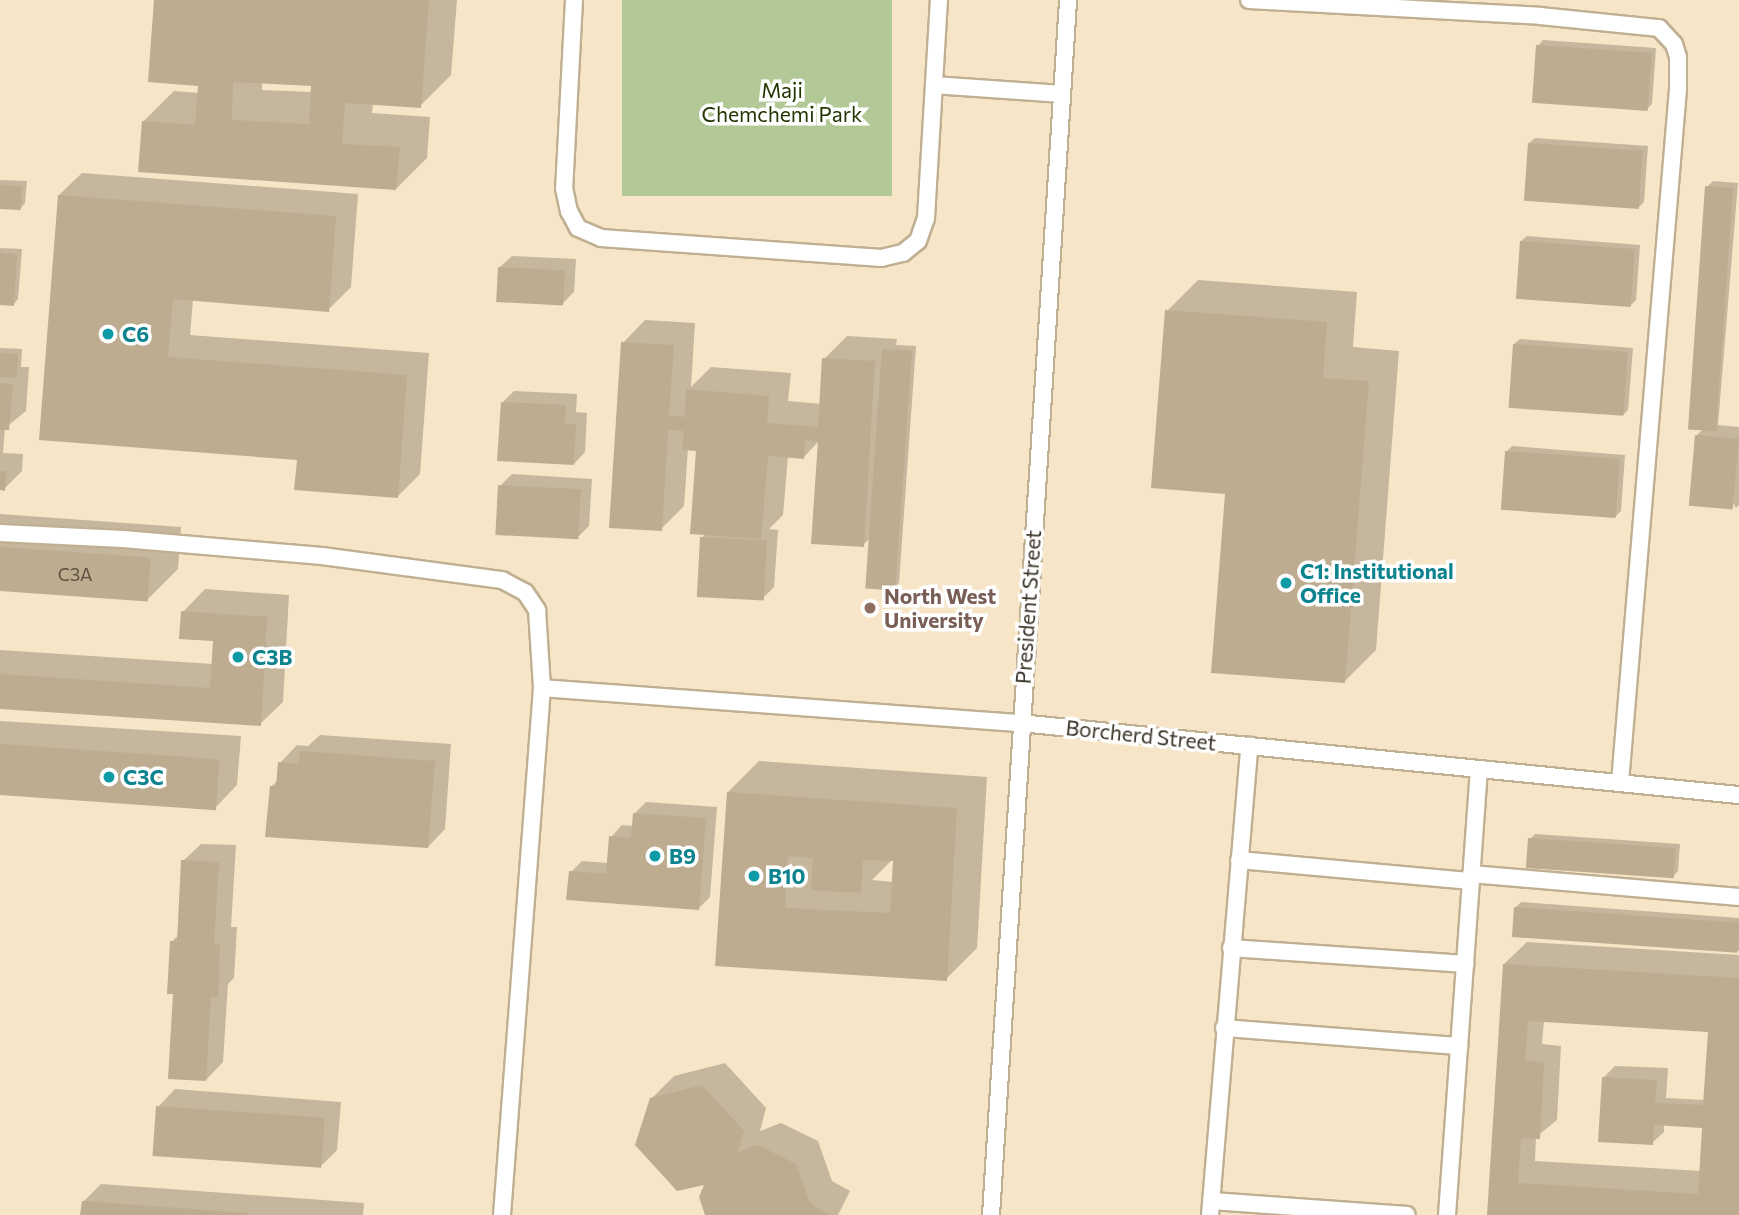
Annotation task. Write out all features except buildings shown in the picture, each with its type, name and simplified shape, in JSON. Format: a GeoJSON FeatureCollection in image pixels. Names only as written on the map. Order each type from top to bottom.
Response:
{"type":"FeatureCollection","features":[{"type":"Feature","properties":{"kind":"lane"},"geometry":{"type":"LineString","coordinates":[[574,0],[564,188],[569,211],[578,228],[601,238],[881,258],[903,253],[918,241],[926,218],[939,0]]}},
{"type":"Feature","properties":{"kind":"lane","name":"President Street"},"geometry":{"type":"LineString","coordinates":[[991,1215],[1020,723],[1068,0]]}},
{"type":"Feature","properties":{"kind":"lane"},"geometry":{"type":"LineString","coordinates":[[1249,0],[1580,20],[1659,29],[1674,44],[1678,57],[1678,89],[1620,783]]}},
{"type":"Feature","properties":{"kind":"lane"},"geometry":{"type":"LineString","coordinates":[[934,85],[1062,94]]}},
{"type":"Feature","properties":{"kind":"lane"},"geometry":{"type":"LineString","coordinates":[[0,533],[249,549],[502,580],[526,592],[537,610],[542,688],[502,1215]]}},
{"type":"Feature","properties":{"kind":"lane","name":"Borcherd Street"},"geometry":{"type":"LineString","coordinates":[[542,688],[1020,723],[1739,795]]}},
{"type":"Feature","properties":{"kind":"lane"},"geometry":{"type":"LineString","coordinates":[[1249,746],[1211,1208],[1406,1215]]}},
{"type":"Feature","properties":{"kind":"lane"},"geometry":{"type":"LineString","coordinates":[[1447,1215],[1479,769]]}},
{"type":"Feature","properties":{"kind":"lane"},"geometry":{"type":"LineString","coordinates":[[1239,860],[1739,897]]}},
{"type":"Feature","properties":{"kind":"lane"},"geometry":{"type":"LineString","coordinates":[[1231,948],[1465,964]]}},
{"type":"Feature","properties":{"kind":"lane"},"geometry":{"type":"LineString","coordinates":[[1224,1028],[1459,1046]]}},
{"type":"Feature","properties":{"kind":"green space","name":"Maji Chemchemi Park"},"geometry":{"type":"Polygon","coordinates":[[[622,0],[892,0],[892,196],[622,196],[622,0]]]}},
{"type":"Feature","properties":{"kind":"place","name":"C6"},"geometry":{"type":"Point","coordinates":[108,334]}},
{"type":"Feature","properties":{"kind":"place","name":"C1: Institutional Office"},"geometry":{"type":"Point","coordinates":[1286,583]}},
{"type":"Feature","properties":{"kind":"place","name":"North West University"},"geometry":{"type":"Point","coordinates":[870,608]}},
{"type":"Feature","properties":{"kind":"place","name":"C3B"},"geometry":{"type":"Point","coordinates":[238,657]}},
{"type":"Feature","properties":{"kind":"place","name":"C3C"},"geometry":{"type":"Point","coordinates":[109,777]}},
{"type":"Feature","properties":{"kind":"place","name":"B9"},"geometry":{"type":"Point","coordinates":[655,856]}},
{"type":"Feature","properties":{"kind":"place","name":"B10"},"geometry":{"type":"Point","coordinates":[754,876]}}]}
